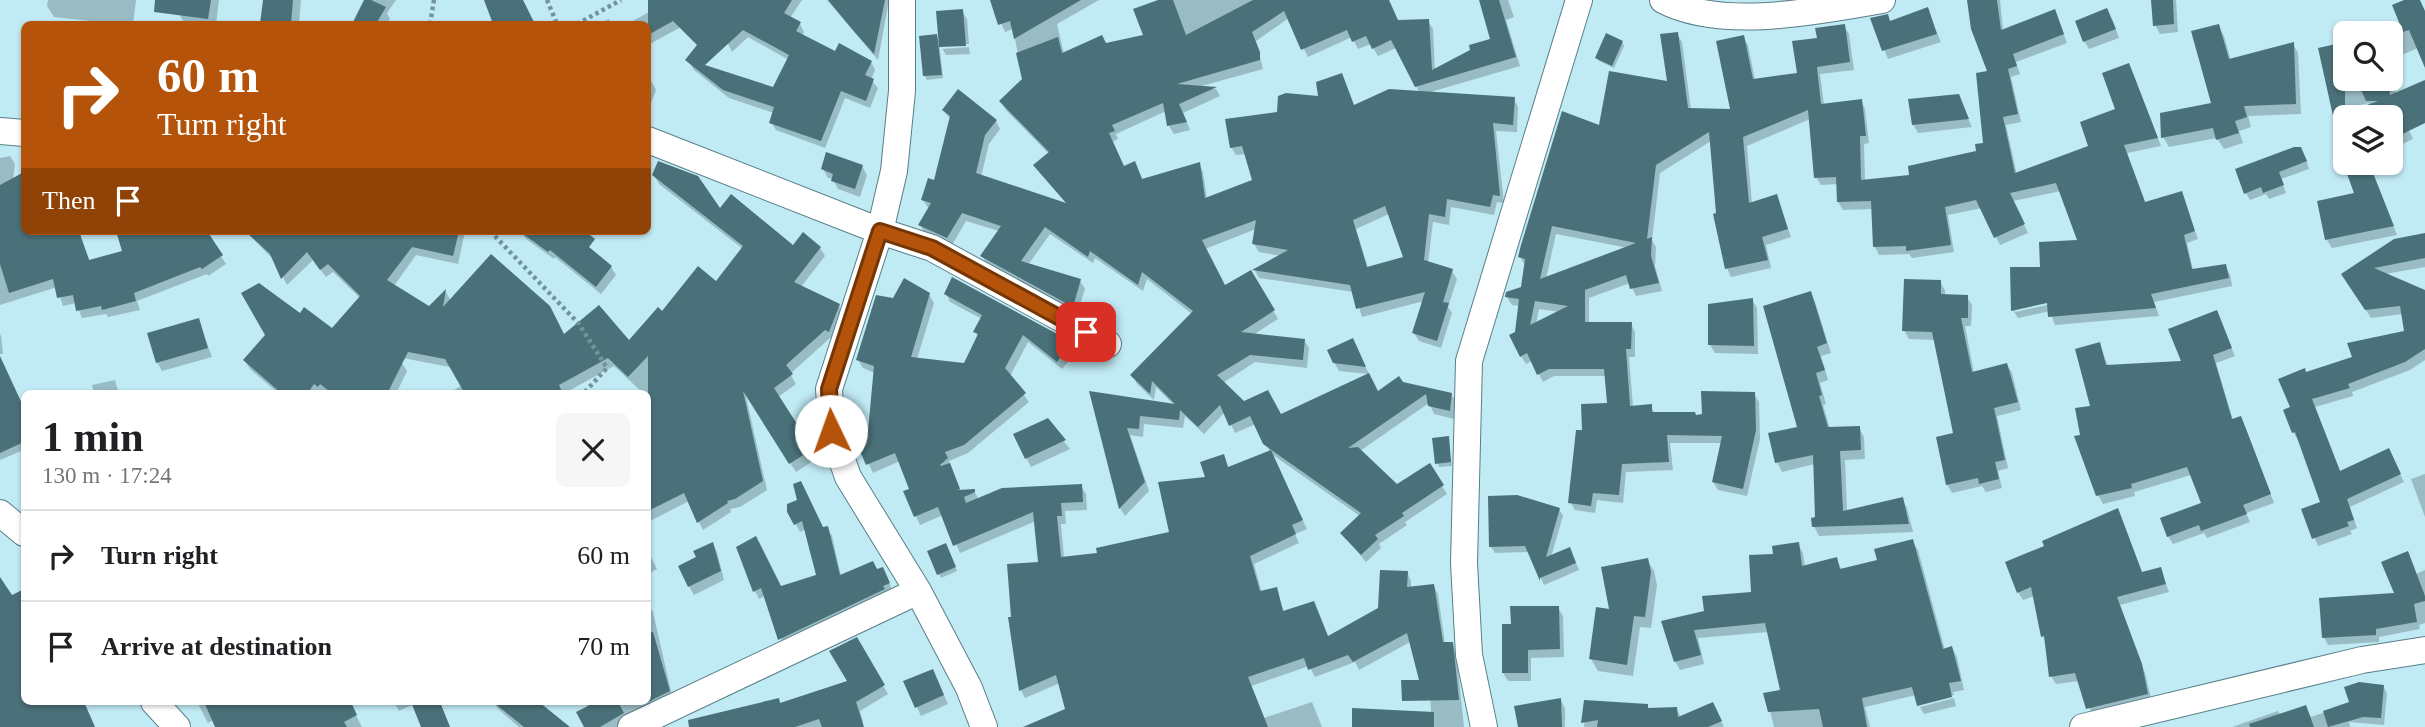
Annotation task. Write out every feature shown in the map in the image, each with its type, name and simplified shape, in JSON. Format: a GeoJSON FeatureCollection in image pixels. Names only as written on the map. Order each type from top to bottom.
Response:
{"type":"FeatureCollection","features":[{"type":"Feature","properties":{"kind":"street"},"geometry":{"type":"LineString","coordinates":[[902,0],[902,91],[894,170],[880,231],[829,389],[831,431],[848,477],[918,591],[969,688],[984,727]]}},
{"type":"Feature","properties":{"kind":"street"},"geometry":{"type":"LineString","coordinates":[[1484,727],[1469,655],[1464,563],[1469,361],[1579,0]]}},
{"type":"Feature","properties":{"kind":"street"},"geometry":{"type":"LineString","coordinates":[[1663,0],[1680,9],[1737,17],[1814,12],[1882,0]]}},
{"type":"Feature","properties":{"kind":"street"},"geometry":{"type":"LineString","coordinates":[[0,131],[21,133]]}},
{"type":"Feature","properties":{"kind":"street"},"geometry":{"type":"LineString","coordinates":[[651,140],[880,231],[932,248],[1108,344]]}},
{"type":"Feature","properties":{"kind":"street"},"geometry":{"type":"LineString","coordinates":[[0,513],[21,530]]}},
{"type":"Feature","properties":{"kind":"street"},"geometry":{"type":"LineString","coordinates":[[631,727],[918,591]]}},
{"type":"Feature","properties":{"kind":"street"},"geometry":{"type":"LineString","coordinates":[[2083,727],[2362,660],[2425,650]]}},
{"type":"Feature","properties":{"kind":"street"},"geometry":{"type":"LineString","coordinates":[[156,705],[177,727]]}},
{"type":"Feature","properties":{"kind":"path"},"geometry":{"type":"LineString","coordinates":[[430,21],[434,0]]}},
{"type":"Feature","properties":{"kind":"path"},"geometry":{"type":"LineString","coordinates":[[547,0],[556,21]]}},
{"type":"Feature","properties":{"kind":"path"},"geometry":{"type":"LineString","coordinates":[[582,21],[621,0]]}},
{"type":"Feature","properties":{"kind":"path"},"geometry":{"type":"LineString","coordinates":[[494,235],[579,324],[607,368],[587,390]]}},
{"type":"Feature","properties":{"kind":"building"},"geometry":{"type":"Polygon","coordinates":[[[155,0],[211,0],[208,19],[154,12],[155,0]]]}},
{"type":"Feature","properties":{"kind":"building"},"geometry":{"type":"Polygon","coordinates":[[[263,0],[293,0],[291,21],[260,21],[263,0]]]}},
{"type":"Feature","properties":{"kind":"building"},"geometry":{"type":"Polygon","coordinates":[[[364,0],[371,0],[386,7],[378,21],[354,21],[364,0]]]}},
{"type":"Feature","properties":{"kind":"building"},"geometry":{"type":"Polygon","coordinates":[[[484,0],[523,0],[534,21],[492,21],[484,0]]]}},
{"type":"Feature","properties":{"kind":"building"},"geometry":{"type":"Polygon","coordinates":[[[648,0],[792,0],[784,13],[801,22],[796,31],[835,51],[839,43],[872,61],[865,75],[874,79],[866,101],[841,91],[821,141],[769,123],[774,107],[723,90],[685,60],[697,45],[673,21],[651,33],[648,0]],[[743,30],[705,65],[773,87],[789,55],[743,30]]]}},
{"type":"Feature","properties":{"kind":"building"},"geometry":{"type":"Polygon","coordinates":[[[828,0],[885,0],[874,54],[852,29],[828,0]]]}},
{"type":"Feature","properties":{"kind":"building"},"geometry":{"type":"Polygon","coordinates":[[[990,0],[1081,0],[1014,39],[1010,21],[998,25],[990,0]]]}},
{"type":"Feature","properties":{"kind":"building"},"geometry":{"type":"Polygon","coordinates":[[[1158,0],[1173,0],[1186,35],[1253,0],[1389,0],[1398,20],[1429,19],[1432,70],[1470,50],[1469,45],[1490,39],[1479,0],[1499,0],[1516,57],[1415,87],[1391,40],[1372,49],[1366,36],[1352,42],[1347,30],[1301,50],[1284,11],[1252,32],[1260,52],[1260,60],[1177,84],[1217,87],[1179,104],[1187,122],[1167,126],[1163,103],[1112,125],[1115,131],[1109,133],[1124,166],[1135,161],[1142,179],[1200,162],[1205,198],[1252,180],[1242,146],[1230,148],[1225,119],[1277,112],[1278,96],[1286,93],[1318,96],[1316,82],[1342,73],[1354,105],[1389,89],[1515,97],[1513,125],[1493,123],[1500,196],[1493,195],[1490,207],[1447,199],[1445,217],[1429,214],[1424,260],[1453,269],[1443,302],[1449,303],[1437,341],[1412,333],[1425,292],[1356,309],[1350,285],[1252,270],[1288,250],[1252,244],[1256,220],[1202,240],[1225,285],[1251,270],[1275,310],[1241,332],[1305,339],[1303,360],[1250,355],[1217,375],[1244,401],[1268,390],[1281,414],[1369,373],[1378,391],[1399,376],[1403,382],[1452,393],[1450,411],[1428,406],[1426,394],[1348,448],[1358,447],[1397,484],[1430,463],[1444,485],[1375,535],[1378,539],[1361,555],[1340,533],[1361,513],[1263,444],[1250,416],[1229,426],[1220,405],[1198,427],[1180,410],[1179,420],[1140,416],[1139,429],[1127,428],[1145,482],[1119,509],[1089,391],[1175,404],[1152,381],[1150,394],[1130,375],[1193,311],[1142,272],[1138,285],[1090,251],[1088,257],[1045,227],[1021,261],[1081,279],[1073,307],[980,256],[1001,226],[962,213],[947,238],[918,225],[931,203],[921,200],[928,178],[934,180],[950,116],[942,110],[958,89],[997,120],[985,135],[976,173],[1066,203],[1033,165],[1049,152],[999,101],[1022,79],[1016,53],[1058,37],[1062,53],[1102,35],[1106,43],[1143,35],[1133,9],[1158,0]],[[1385,206],[1353,220],[1367,267],[1403,257],[1385,206]]]}},
{"type":"Feature","properties":{"kind":"building"},"geometry":{"type":"Polygon","coordinates":[[[1967,0],[1997,0],[2001,30],[2055,9],[2064,34],[2013,54],[2017,66],[2008,69],[2018,114],[2003,117],[2015,173],[2088,146],[2080,122],[2115,109],[2102,73],[2129,63],[2158,138],[2124,145],[2145,202],[2182,191],[2195,231],[2184,235],[2192,269],[2226,264],[2229,278],[2151,294],[2156,308],[2048,317],[2047,303],[2011,311],[2010,267],[2040,267],[2039,242],[2077,240],[2056,183],[2010,193],[2025,224],[1994,238],[1976,200],[1945,207],[1951,245],[1906,251],[1906,246],[1873,247],[1871,201],[1837,202],[1836,177],[1814,178],[1808,110],[1743,137],[1749,203],[1777,194],[1788,229],[1762,237],[1768,260],[1725,269],[1713,214],[1716,213],[1709,132],[1656,165],[1647,239],[1652,237],[1651,256],[1659,283],[1630,289],[1626,275],[1585,290],[1585,322],[1632,322],[1631,349],[1626,349],[1630,406],[1652,404],[1652,412],[1695,412],[1696,415],[1702,414],[1701,391],[1755,392],[1756,430],[1743,489],[1712,482],[1722,436],[1667,435],[1669,462],[1622,464],[1619,495],[1593,493],[1591,506],[1568,503],[1576,430],[1582,430],[1581,404],[1607,403],[1604,369],[1549,369],[1537,375],[1527,353],[1520,357],[1509,335],[1515,332],[1519,299],[1505,297],[1506,292],[1521,287],[1525,259],[1518,257],[1562,111],[1599,125],[1609,71],[1667,81],[1660,34],[1678,32],[1688,108],[1730,109],[1716,41],[1744,35],[1753,79],[1797,73],[1792,41],[1817,38],[1815,28],[1845,24],[1850,62],[1817,67],[1821,104],[1862,99],[1866,136],[1860,136],[1861,180],[1909,175],[1908,166],[1976,151],[1975,144],[1983,143],[1976,73],[1987,71],[1971,29],[1967,0]],[[1552,226],[1540,279],[1636,243],[1552,226]],[[1535,301],[1530,325],[1568,306],[1535,301]]]}},
{"type":"Feature","properties":{"kind":"building"},"geometry":{"type":"Polygon","coordinates":[[[2151,0],[2173,0],[2174,24],[2153,26],[2151,0]]]}},
{"type":"Feature","properties":{"kind":"building"},"geometry":{"type":"Polygon","coordinates":[[[2404,0],[2420,0],[2425,11],[2425,68],[2409,30],[2403,32],[2403,21],[2399,21],[2392,5],[2404,0]]]}},
{"type":"Feature","properties":{"kind":"building"},"geometry":{"type":"Polygon","coordinates":[[[1928,7],[1937,34],[1882,51],[1870,18],[1888,14],[1890,21],[1928,7]]]}},
{"type":"Feature","properties":{"kind":"building"},"geometry":{"type":"Polygon","coordinates":[[[2107,8],[2116,29],[2083,42],[2075,21],[2107,8]]]}},
{"type":"Feature","properties":{"kind":"building"},"geometry":{"type":"Polygon","coordinates":[[[963,9],[966,46],[939,47],[936,11],[963,9]]]}},
{"type":"Feature","properties":{"kind":"building"},"geometry":{"type":"Polygon","coordinates":[[[2219,24],[2229,59],[2294,42],[2296,104],[2244,106],[2247,117],[2235,121],[2239,133],[2216,140],[2213,128],[2161,138],[2160,113],[2211,103],[2191,31],[2219,24]]]}},
{"type":"Feature","properties":{"kind":"building"},"geometry":{"type":"Polygon","coordinates":[[[1606,33],[1623,41],[1612,66],[1595,58],[1606,33]]]}},
{"type":"Feature","properties":{"kind":"building"},"geometry":{"type":"Polygon","coordinates":[[[937,34],[942,75],[923,76],[919,36],[937,34]]]}},
{"type":"Feature","properties":{"kind":"building"},"geometry":{"type":"Polygon","coordinates":[[[2333,45],[2333,91],[2345,91],[2345,105],[2333,105],[2333,116],[2318,48],[2333,45]]]}},
{"type":"Feature","properties":{"kind":"building"},"geometry":{"type":"Polygon","coordinates":[[[2425,80],[2425,123],[2403,134],[2403,105],[2367,105],[2378,101],[2366,101],[2361,91],[2390,91],[2390,95],[2425,80]]]}},
{"type":"Feature","properties":{"kind":"building"},"geometry":{"type":"Polygon","coordinates":[[[1959,94],[1969,119],[1912,125],[1908,99],[1959,94]]]}},
{"type":"Feature","properties":{"kind":"building"},"geometry":{"type":"Polygon","coordinates":[[[2294,147],[2301,147],[2307,161],[2279,172],[2284,185],[2263,193],[2261,187],[2244,194],[2235,169],[2294,147]]]}},
{"type":"Feature","properties":{"kind":"building"},"geometry":{"type":"Polygon","coordinates":[[[826,152],[863,165],[855,189],[831,181],[833,174],[821,169],[826,152]]]}},
{"type":"Feature","properties":{"kind":"building"},"geometry":{"type":"Polygon","coordinates":[[[658,161],[698,176],[720,208],[731,194],[793,245],[803,232],[821,247],[794,282],[840,304],[829,332],[825,330],[786,365],[793,374],[774,388],[813,449],[789,464],[743,391],[763,481],[735,499],[727,501],[728,503],[697,523],[684,493],[651,510],[651,390],[648,390],[648,356],[628,377],[608,358],[559,385],[561,390],[463,390],[445,359],[408,352],[389,390],[328,390],[320,384],[318,387],[314,384],[310,390],[277,390],[243,360],[265,335],[241,293],[259,283],[300,313],[304,307],[332,328],[360,296],[328,264],[320,270],[307,252],[281,279],[270,254],[249,235],[458,235],[453,256],[412,247],[387,280],[429,306],[446,289],[443,307],[491,254],[550,306],[564,334],[599,305],[629,340],[658,307],[662,311],[698,266],[716,281],[743,246],[652,175],[658,161]]]}},
{"type":"Feature","properties":{"kind":"building"},"geometry":{"type":"Polygon","coordinates":[[[21,174],[21,235],[80,235],[89,260],[122,251],[117,235],[210,235],[223,255],[202,269],[200,267],[134,293],[136,301],[102,310],[101,306],[76,311],[73,295],[57,298],[53,279],[9,293],[0,264],[0,185],[21,174]]]}},
{"type":"Feature","properties":{"kind":"building"},"geometry":{"type":"Polygon","coordinates":[[[2347,175],[2374,175],[2394,226],[2325,240],[2317,201],[2354,193],[2347,175]]]}},
{"type":"Feature","properties":{"kind":"building"},"geometry":{"type":"Polygon","coordinates":[[[2425,233],[2425,258],[2374,268],[2425,290],[2425,349],[2405,362],[2348,384],[2350,388],[2312,399],[2340,471],[2389,448],[2401,474],[2347,499],[2354,520],[2347,522],[2349,526],[2312,539],[2301,509],[2320,502],[2295,432],[2292,433],[2283,410],[2290,407],[2278,379],[2305,368],[2306,372],[2352,357],[2347,343],[2404,331],[2400,306],[2365,310],[2341,274],[2394,239],[2425,233]]]}},
{"type":"Feature","properties":{"kind":"building"},"geometry":{"type":"Polygon","coordinates":[[[525,235],[590,235],[595,239],[589,247],[612,266],[596,287],[550,250],[548,252],[525,235]]]}},
{"type":"Feature","properties":{"kind":"building"},"geometry":{"type":"Polygon","coordinates":[[[952,277],[1072,342],[1057,362],[1023,335],[1005,368],[1026,393],[964,445],[945,452],[948,458],[940,465],[950,463],[960,489],[957,490],[975,489],[975,492],[964,497],[966,503],[1002,488],[1082,484],[1083,502],[1061,503],[1062,516],[1057,516],[1061,557],[1097,553],[1096,548],[1169,532],[1158,482],[1205,477],[1200,462],[1224,454],[1228,467],[1271,450],[1303,520],[1292,525],[1296,534],[1250,556],[1260,591],[1277,587],[1283,611],[1314,601],[1328,636],[1378,608],[1380,570],[1408,571],[1407,587],[1434,584],[1443,642],[1453,642],[1459,700],[1402,701],[1401,680],[1419,680],[1407,633],[1353,662],[1348,655],[1308,670],[1304,658],[1248,677],[1268,727],[1023,727],[1065,709],[1056,675],[1019,691],[1008,617],[1011,617],[1007,564],[1038,562],[1033,512],[953,546],[938,507],[914,517],[903,491],[909,489],[895,453],[866,465],[854,437],[868,431],[874,366],[856,360],[876,295],[893,298],[904,278],[930,293],[911,357],[964,363],[978,334],[973,332],[982,315],[944,294],[952,277]]]}},
{"type":"Feature","properties":{"kind":"building"},"geometry":{"type":"Polygon","coordinates":[[[1904,279],[1941,280],[1941,294],[1968,295],[1968,318],[1961,318],[1972,372],[2007,363],[2018,402],[1994,408],[2005,460],[1995,462],[1999,479],[1979,484],[1978,478],[1946,485],[1936,437],[1953,433],[1932,332],[1902,331],[1904,279]]]}},
{"type":"Feature","properties":{"kind":"building"},"geometry":{"type":"Polygon","coordinates":[[[1811,291],[1827,343],[1817,347],[1825,370],[1816,373],[1828,427],[1860,426],[1861,450],[1840,451],[1843,511],[1903,497],[1909,524],[1812,527],[1811,518],[1815,517],[1813,455],[1775,463],[1768,433],[1797,427],[1763,306],[1811,291]]]}},
{"type":"Feature","properties":{"kind":"building"},"geometry":{"type":"Polygon","coordinates":[[[1753,298],[1754,346],[1708,345],[1708,304],[1753,298]]]}},
{"type":"Feature","properties":{"kind":"building"},"geometry":{"type":"Polygon","coordinates":[[[2217,310],[2232,348],[2213,355],[2232,419],[2241,416],[2271,494],[2243,505],[2247,514],[2201,531],[2199,525],[2167,537],[2160,518],[2201,503],[2187,467],[2131,484],[2132,488],[2096,496],[2074,436],[2080,435],[2075,408],[2090,406],[2075,349],[2100,342],[2106,365],[2181,361],[2168,329],[2217,310]]]}},
{"type":"Feature","properties":{"kind":"building"},"geometry":{"type":"Polygon","coordinates":[[[199,318],[208,348],[156,363],[147,333],[199,318]]]}},
{"type":"Feature","properties":{"kind":"building"},"geometry":{"type":"Polygon","coordinates":[[[1353,338],[1366,367],[1333,363],[1327,350],[1353,338]]]}},
{"type":"Feature","properties":{"kind":"building"},"geometry":{"type":"Polygon","coordinates":[[[0,356],[21,402],[21,443],[0,453],[0,356]]]}},
{"type":"Feature","properties":{"kind":"building"},"geometry":{"type":"Polygon","coordinates":[[[1048,418],[1066,440],[1025,459],[1013,434],[1048,418]]]}},
{"type":"Feature","properties":{"kind":"building"},"geometry":{"type":"Polygon","coordinates":[[[1449,436],[1451,462],[1435,464],[1432,438],[1449,436]]]}},
{"type":"Feature","properties":{"kind":"building"},"geometry":{"type":"Polygon","coordinates":[[[801,481],[823,527],[828,526],[840,575],[873,561],[877,569],[883,567],[890,583],[883,586],[885,589],[778,640],[761,588],[753,592],[736,547],[756,536],[781,586],[816,575],[802,521],[794,525],[787,512],[787,504],[797,500],[793,484],[801,481]]]}},
{"type":"Feature","properties":{"kind":"building"},"geometry":{"type":"Polygon","coordinates":[[[1517,495],[1560,508],[1546,557],[1570,547],[1576,563],[1540,578],[1540,581],[1525,546],[1489,547],[1488,496],[1517,495]]]}},
{"type":"Feature","properties":{"kind":"building"},"geometry":{"type":"Polygon","coordinates":[[[2118,508],[2142,572],[2161,567],[2166,584],[2117,597],[2142,664],[2148,694],[2086,709],[2075,673],[2049,677],[2044,636],[2041,637],[2031,587],[2017,593],[2005,562],[2044,546],[2042,541],[2118,508]]]}},
{"type":"Feature","properties":{"kind":"building"},"geometry":{"type":"Polygon","coordinates":[[[1913,539],[1943,649],[1952,646],[1961,681],[1949,683],[1952,697],[1917,706],[1912,687],[1862,698],[1867,727],[1823,727],[1819,709],[1768,712],[1763,693],[1780,690],[1765,623],[1694,630],[1701,655],[1674,662],[1661,621],[1704,611],[1702,596],[1751,592],[1749,555],[1773,554],[1772,546],[1799,542],[1802,566],[1837,557],[1840,569],[1877,560],[1874,549],[1913,539]]]}},
{"type":"Feature","properties":{"kind":"building"},"geometry":{"type":"Polygon","coordinates":[[[713,542],[721,571],[688,587],[678,566],[696,557],[693,551],[713,542]]]}},
{"type":"Feature","properties":{"kind":"building"},"geometry":{"type":"Polygon","coordinates":[[[946,543],[956,567],[937,575],[927,551],[946,543]]]}},
{"type":"Feature","properties":{"kind":"building"},"geometry":{"type":"Polygon","coordinates":[[[2408,551],[2425,596],[2425,601],[2414,604],[2417,622],[2376,629],[2376,635],[2322,638],[2319,598],[2394,593],[2381,562],[2408,551]]]}},
{"type":"Feature","properties":{"kind":"building"},"geometry":{"type":"Polygon","coordinates":[[[1648,558],[1651,572],[1645,617],[1634,616],[1627,665],[1589,659],[1596,607],[1609,609],[1601,567],[1648,558]]]}},
{"type":"Feature","properties":{"kind":"building"},"geometry":{"type":"Polygon","coordinates":[[[0,577],[12,595],[21,590],[21,705],[85,705],[95,727],[0,727],[0,577]]]}},
{"type":"Feature","properties":{"kind":"building"},"geometry":{"type":"Polygon","coordinates":[[[1510,606],[1559,606],[1560,649],[1528,650],[1528,673],[1502,673],[1502,624],[1511,624],[1510,606]]]}},
{"type":"Feature","properties":{"kind":"building"},"geometry":{"type":"Polygon","coordinates":[[[651,632],[670,691],[651,700],[651,632]]]}},
{"type":"Feature","properties":{"kind":"building"},"geometry":{"type":"Polygon","coordinates":[[[857,637],[885,685],[856,702],[864,727],[822,727],[819,719],[795,727],[689,727],[688,720],[779,698],[780,703],[847,681],[829,651],[857,637]]]}},
{"type":"Feature","properties":{"kind":"building"},"geometry":{"type":"Polygon","coordinates":[[[933,669],[944,695],[915,708],[903,681],[933,669]]]}},
{"type":"Feature","properties":{"kind":"building"},"geometry":{"type":"Polygon","coordinates":[[[2359,682],[2384,685],[2381,718],[2363,717],[2328,727],[2323,711],[2349,702],[2344,687],[2359,682]]]}},
{"type":"Feature","properties":{"kind":"building"},"geometry":{"type":"Polygon","coordinates":[[[1561,698],[1562,727],[1518,727],[1514,706],[1561,698]]]}},
{"type":"Feature","properties":{"kind":"building"},"geometry":{"type":"Polygon","coordinates":[[[1584,700],[1648,704],[1648,708],[1677,707],[1678,717],[1713,702],[1722,721],[1708,727],[1597,727],[1598,720],[1581,723],[1584,700]]]}},
{"type":"Feature","properties":{"kind":"building"},"geometry":{"type":"Polygon","coordinates":[[[205,705],[352,705],[357,715],[344,722],[347,727],[215,727],[205,705]]]}},
{"type":"Feature","properties":{"kind":"building"},"geometry":{"type":"Polygon","coordinates":[[[412,705],[441,705],[450,727],[421,727],[412,705]]]}},
{"type":"Feature","properties":{"kind":"building"},"geometry":{"type":"Polygon","coordinates":[[[497,705],[543,705],[570,727],[524,727],[497,705]]]}},
{"type":"Feature","properties":{"kind":"building"},"geometry":{"type":"Polygon","coordinates":[[[590,705],[620,705],[624,713],[600,727],[584,727],[576,712],[590,705]]]}},
{"type":"Feature","properties":{"kind":"building"},"geometry":{"type":"Polygon","coordinates":[[[2306,705],[2314,727],[2250,727],[2249,724],[2306,705]]]}},
{"type":"Feature","properties":{"kind":"building"},"geometry":{"type":"Polygon","coordinates":[[[1352,708],[1434,712],[1434,727],[1352,727],[1352,708]]]}},
{"type":"Feature","properties":{"kind":"route"},"geometry":{"type":"LineString","coordinates":[[831,431],[829,389],[880,231],[932,248],[1086,332]]}}]}
